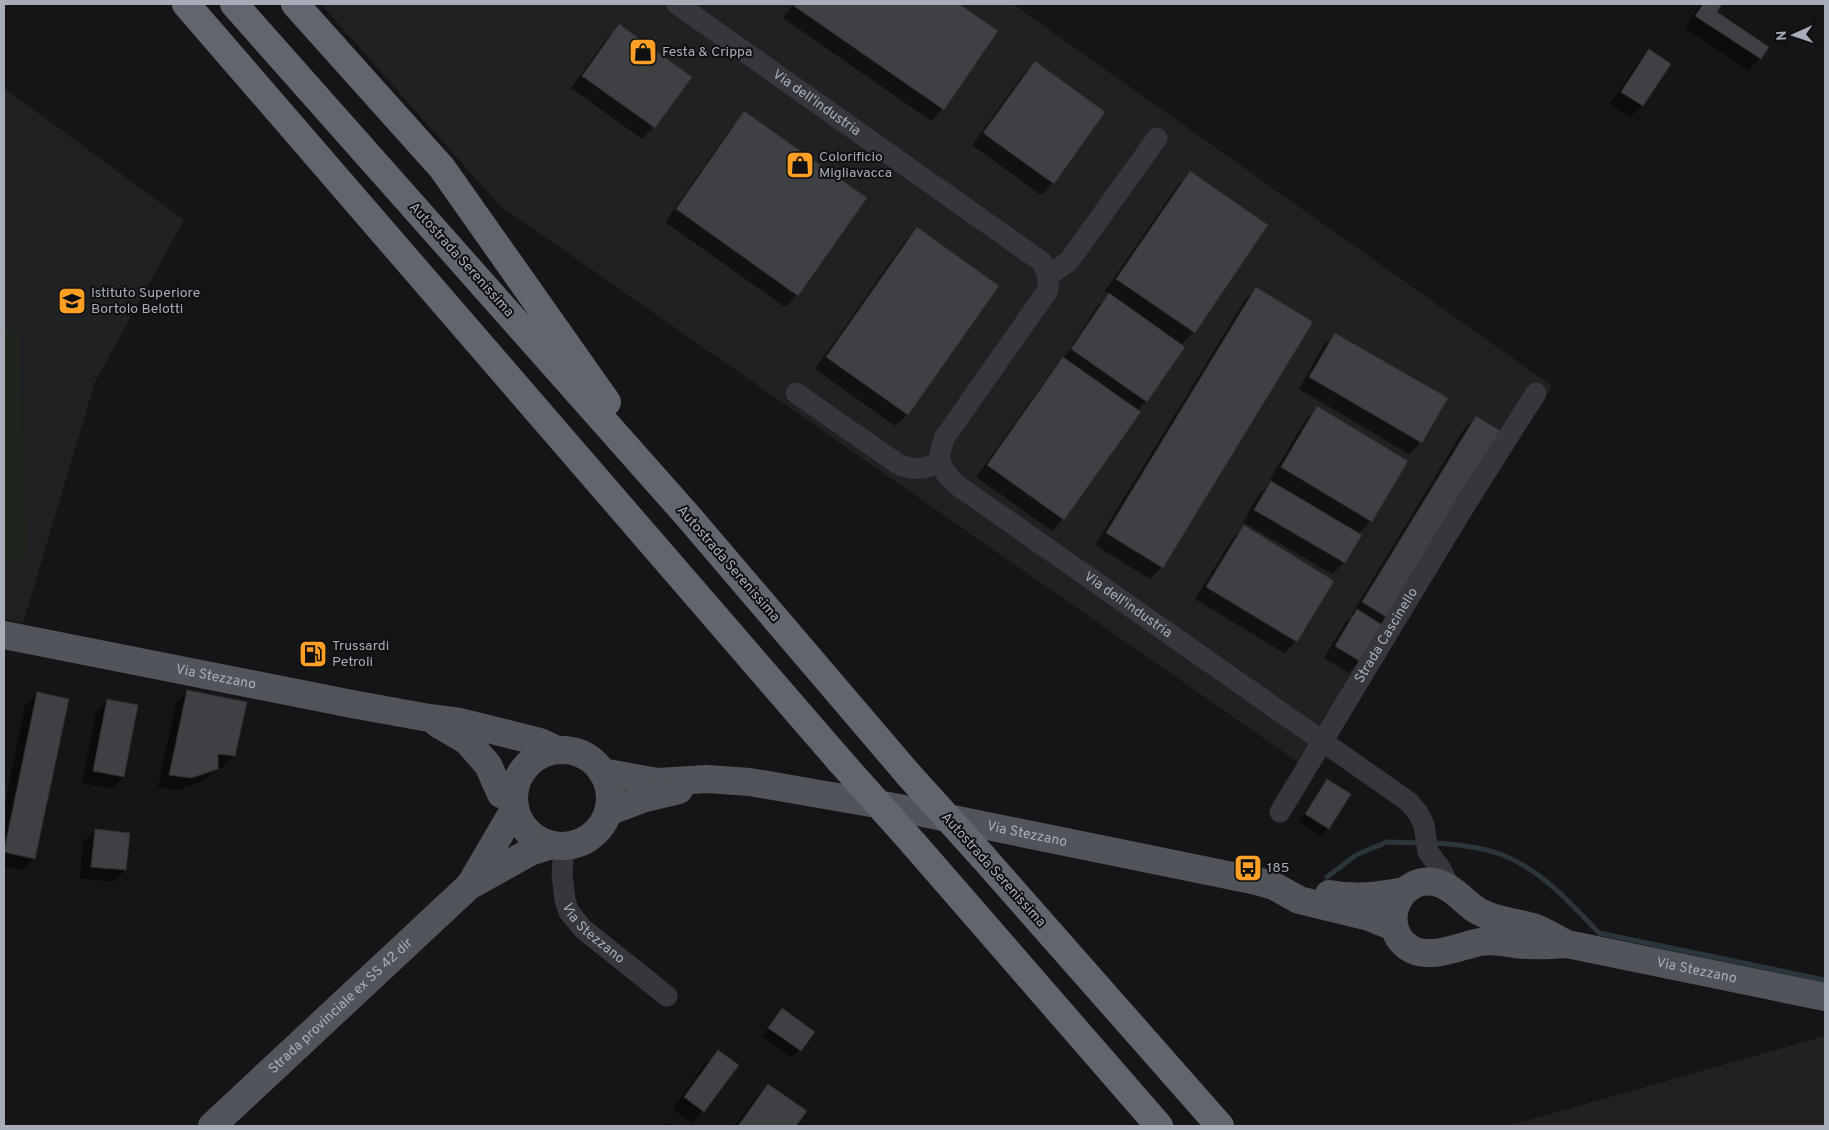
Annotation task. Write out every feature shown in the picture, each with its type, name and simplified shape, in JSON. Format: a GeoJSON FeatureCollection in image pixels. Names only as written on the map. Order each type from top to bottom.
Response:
{"type":"FeatureCollection","features":[{"type":"Feature","properties":{"kind":"highway"},"geometry":{"type":"LineString","coordinates":[[186,4],[840,761],[1160,1126]]}},
{"type":"Feature","properties":{"kind":"highway","name":"Autostrada Serenissima"},"geometry":{"type":"LineString","coordinates":[[234,4],[687,515],[908,774],[1220,1126]]}},
{"type":"Feature","properties":{"kind":"highway"},"geometry":{"type":"LineString","coordinates":[[294,4],[442,168],[687,515]]}},
{"type":"Feature","properties":{"kind":"main road","name":"Via Stezzano"},"geometry":{"type":"LineString","coordinates":[[4,635],[429,718],[460,722],[531,739],[557,750],[566,750],[582,755],[597,765],[602,772],[657,782],[706,779],[750,782],[894,808],[1274,886],[1295,886],[1346,897],[1373,897],[1408,889],[1419,883],[1436,882],[1452,890],[1475,909],[1485,914],[1536,928],[1567,944]]}},
{"type":"Feature","properties":{"kind":"main road","name":"Via Stezzano"},"geometry":{"type":"LineString","coordinates":[[429,718],[468,741],[488,765],[501,794],[514,803],[522,825],[528,832],[544,842],[558,846]]}},
{"type":"Feature","properties":{"kind":"main road"},"geometry":{"type":"LineString","coordinates":[[514,803],[517,781],[526,766],[540,755],[557,750]]}},
{"type":"Feature","properties":{"kind":"main road"},"geometry":{"type":"LineString","coordinates":[[558,846],[578,843],[591,836],[601,826],[608,812],[609,792],[602,772]]}},
{"type":"Feature","properties":{"kind":"main road","name":"Via Stezzano"},"geometry":{"type":"LineString","coordinates":[[608,812],[646,798],[676,790],[750,782]]}},
{"type":"Feature","properties":{"kind":"main road","name":"Strada provinciale ex SS 42 dir"},"geometry":{"type":"LineString","coordinates":[[470,886],[514,803]]}},
{"type":"Feature","properties":{"kind":"main road","name":"Strada provinciale ex SS 42 dir"},"geometry":{"type":"LineString","coordinates":[[212,1126],[470,886],[530,852],[558,846]]}},
{"type":"Feature","properties":{"kind":"main road","name":"Via Stezzano"},"geometry":{"type":"LineString","coordinates":[[1274,886],[1299,900],[1369,917],[1394,927],[1403,942],[1414,950],[1426,953],[1481,942],[1502,941],[1528,946],[1567,944],[1825,997]]}},
{"type":"Feature","properties":{"kind":"main road"},"geometry":{"type":"LineString","coordinates":[[1394,927],[1394,908],[1398,899],[1408,889]]}},
{"type":"Feature","properties":{"kind":"main road"},"geometry":{"type":"LineString","coordinates":[[1437,952],[1452,944],[1458,938],[1464,922],[1462,905],[1452,890]]}},
{"type":"Feature","properties":{"kind":"street","name":"Via dell'industria"},"geometry":{"type":"LineString","coordinates":[[677,4],[1031,253],[1042,262],[1048,276]]}},
{"type":"Feature","properties":{"kind":"street"},"geometry":{"type":"LineString","coordinates":[[796,393],[898,464],[911,470],[929,467],[939,462],[940,449],[945,437],[1048,290],[1048,276],[1068,261],[1157,138]]}},
{"type":"Feature","properties":{"kind":"street","name":"Strada Cascinello"},"geometry":{"type":"LineString","coordinates":[[1280,812],[1468,500],[1536,393]]}},
{"type":"Feature","properties":{"kind":"street","name":"Via dell'industria"},"geometry":{"type":"LineString","coordinates":[[939,462],[947,477],[956,485],[1322,741]]}},
{"type":"Feature","properties":{"kind":"street"},"geometry":{"type":"LineString","coordinates":[[1322,741],[1409,802],[1418,813],[1424,826],[1428,852],[1441,869],[1452,890]]}},
{"type":"Feature","properties":{"kind":"street","name":"Via Stezzano"},"geometry":{"type":"LineString","coordinates":[[558,846],[565,900],[569,912],[583,929],[667,996]]}},
{"type":"Feature","properties":{"kind":"street"},"geometry":{"type":"LineString","coordinates":[[1408,889],[1421,860],[1428,852]]}},
{"type":"Feature","properties":{"kind":"shaded area"},"geometry":{"type":"Polygon","coordinates":[[[321,4],[1013,4],[1552,386],[1312,772],[499,205],[321,4]]]}},
{"type":"Feature","properties":{"kind":"shaded area","name":"Istituto Superiore Bortolo Belotti"},"geometry":{"type":"Polygon","coordinates":[[[4,88],[184,220],[95,382],[23,623],[4,619],[4,88]]]}},
{"type":"Feature","properties":{"kind":"shaded area"},"geometry":{"type":"Polygon","coordinates":[[[4,331],[19,331],[27,560],[4,561],[4,331]]]}},
{"type":"Feature","properties":{"kind":"shaded area"},"geometry":{"type":"Polygon","coordinates":[[[1825,1036],[1825,1126],[1507,1126],[1825,1036]]]}},
{"type":"Feature","properties":{"kind":"building"},"geometry":{"type":"Polygon","coordinates":[[[796,4],[959,4],[998,31],[944,110],[794,6],[796,4]]]}},
{"type":"Feature","properties":{"kind":"building"},"geometry":{"type":"Polygon","coordinates":[[[1703,4],[1722,4],[1717,12],[1769,47],[1761,59],[1695,16],[1703,4]]]}},
{"type":"Feature","properties":{"kind":"building"},"geometry":{"type":"Polygon","coordinates":[[[619,24],[692,77],[655,128],[582,76],[619,24]]]}},
{"type":"Feature","properties":{"kind":"building"},"geometry":{"type":"Polygon","coordinates":[[[1649,49],[1671,64],[1643,106],[1621,92],[1649,49]]]}},
{"type":"Feature","properties":{"kind":"building"},"geometry":{"type":"Polygon","coordinates":[[[1035,61],[1105,112],[1054,184],[983,133],[1035,61]]]}},
{"type":"Feature","properties":{"kind":"building"},"geometry":{"type":"Polygon","coordinates":[[[744,111],[867,198],[798,296],[676,209],[744,111]]]}},
{"type":"Feature","properties":{"kind":"building"},"geometry":{"type":"Polygon","coordinates":[[[1190,171],[1268,225],[1195,333],[1116,279],[1190,171]]]}},
{"type":"Feature","properties":{"kind":"building"},"geometry":{"type":"Polygon","coordinates":[[[917,227],[999,286],[908,415],[826,357],[917,227]]]}},
{"type":"Feature","properties":{"kind":"building"},"geometry":{"type":"Polygon","coordinates":[[[1256,287],[1313,322],[1163,568],[1106,533],[1256,287]]]}},
{"type":"Feature","properties":{"kind":"building"},"geometry":{"type":"Polygon","coordinates":[[[1109,293],[1185,347],[1147,402],[1071,349],[1109,293]]]}},
{"type":"Feature","properties":{"kind":"building"},"geometry":{"type":"Polygon","coordinates":[[[1335,333],[1448,398],[1422,443],[1309,377],[1335,333]]]}},
{"type":"Feature","properties":{"kind":"building"},"geometry":{"type":"Polygon","coordinates":[[[1063,357],[1141,412],[1064,520],[987,465],[1063,357]]]}},
{"type":"Feature","properties":{"kind":"building"},"geometry":{"type":"Polygon","coordinates":[[[1317,406],[1408,461],[1372,522],[1281,467],[1317,406]]]}},
{"type":"Feature","properties":{"kind":"building"},"geometry":{"type":"Polygon","coordinates":[[[1476,416],[1502,432],[1388,618],[1362,602],[1476,416]]]}},
{"type":"Feature","properties":{"kind":"building"},"geometry":{"type":"Polygon","coordinates":[[[1271,481],[1362,535],[1345,563],[1254,510],[1271,481]]]}},
{"type":"Feature","properties":{"kind":"building"},"geometry":{"type":"Polygon","coordinates":[[[1244,525],[1334,581],[1297,642],[1206,587],[1244,525]]]}},
{"type":"Feature","properties":{"kind":"building"},"geometry":{"type":"Polygon","coordinates":[[[1357,609],[1384,626],[1361,662],[1335,646],[1357,609]]]}},
{"type":"Feature","properties":{"kind":"building"},"geometry":{"type":"Polygon","coordinates":[[[187,690],[247,702],[235,756],[218,754],[218,769],[191,778],[169,775],[187,690]]]}},
{"type":"Feature","properties":{"kind":"building"},"geometry":{"type":"Polygon","coordinates":[[[37,692],[69,699],[35,859],[4,851],[37,692]]]}},
{"type":"Feature","properties":{"kind":"building"},"geometry":{"type":"Polygon","coordinates":[[[107,699],[138,705],[124,777],[93,771],[107,699]]]}},
{"type":"Feature","properties":{"kind":"building"},"geometry":{"type":"Polygon","coordinates":[[[1327,779],[1351,794],[1329,829],[1305,814],[1327,779]]]}},
{"type":"Feature","properties":{"kind":"building"},"geometry":{"type":"Polygon","coordinates":[[[95,829],[130,833],[126,870],[91,867],[95,829]]]}},
{"type":"Feature","properties":{"kind":"building"},"geometry":{"type":"Polygon","coordinates":[[[782,1008],[815,1032],[801,1051],[768,1028],[782,1008]]]}},
{"type":"Feature","properties":{"kind":"building"},"geometry":{"type":"Polygon","coordinates":[[[718,1050],[739,1065],[704,1112],[684,1097],[718,1050]]]}},
{"type":"Feature","properties":{"kind":"building"},"geometry":{"type":"Polygon","coordinates":[[[768,1084],[807,1111],[796,1126],[738,1126],[768,1084]]]}},
{"type":"Feature","properties":{"kind":"waterway"},"geometry":{"type":"LineString","coordinates":[[1327,877],[1356,855],[1387,842],[1421,843]]}},
{"type":"Feature","properties":{"kind":"waterway"},"geometry":{"type":"LineString","coordinates":[[1432,843],[1481,849],[1512,859],[1539,876],[1552,887],[1599,933],[1825,980]]}},
{"type":"Feature","properties":{"kind":"place","name":"Festa & Crippa"},"geometry":{"type":"Point","coordinates":[643,52]}},
{"type":"Feature","properties":{"kind":"place","name":"Colorificio Migliavacca"},"geometry":{"type":"Point","coordinates":[800,165]}},
{"type":"Feature","properties":{"kind":"place","name":"Istituto Superiore Bortolo Belotti"},"geometry":{"type":"Point","coordinates":[72,301]}},
{"type":"Feature","properties":{"kind":"place","name":"Trussardi Petroli"},"geometry":{"type":"Point","coordinates":[313,654]}},
{"type":"Feature","properties":{"kind":"place","name":"185"},"geometry":{"type":"Point","coordinates":[1248,868]}}]}
